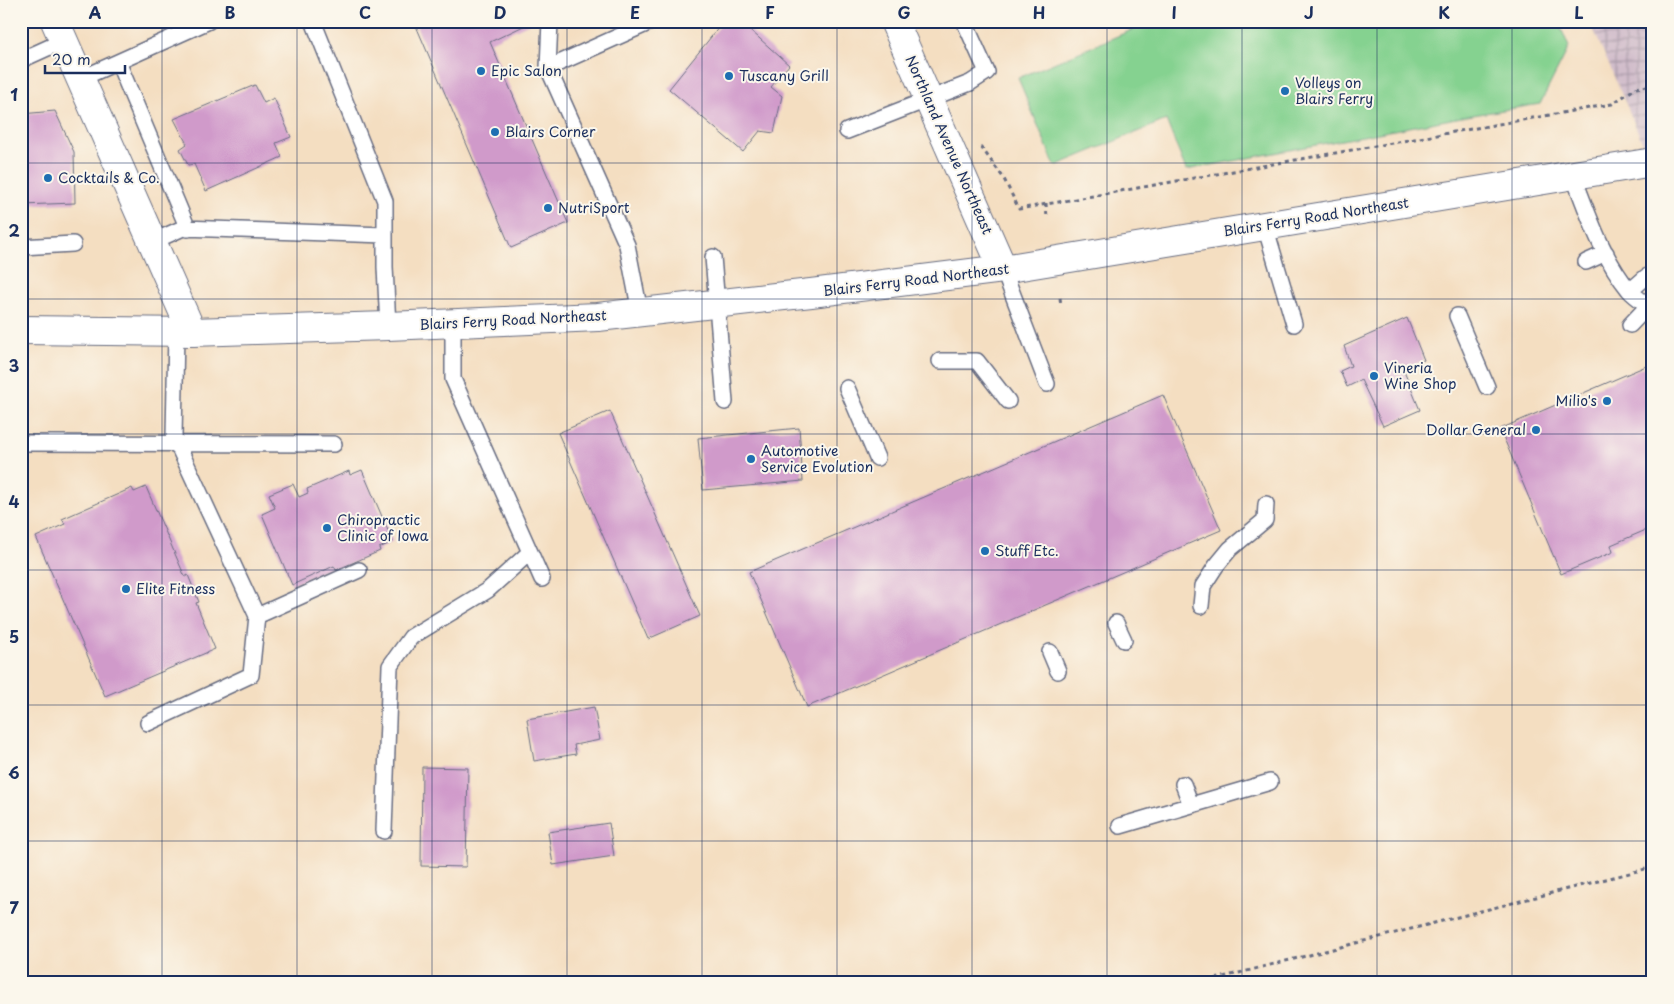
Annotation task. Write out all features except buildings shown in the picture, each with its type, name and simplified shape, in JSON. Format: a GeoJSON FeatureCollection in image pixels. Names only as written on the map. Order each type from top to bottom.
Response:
{"type":"FeatureCollection","features":[{"type":"Feature","properties":{"kind":"main road","name":"Northland Avenue Northeast"},"geometry":{"type":"LineString","coordinates":[[894,21],[1003,269]]}},
{"type":"Feature","properties":{"kind":"main road"},"geometry":{"type":"LineString","coordinates":[[59,31],[152,242],[180,332]]}},
{"type":"Feature","properties":{"kind":"main road","name":"Blairs Ferry Road Northeast"},"geometry":{"type":"LineString","coordinates":[[21,330],[180,332],[598,317],[1003,269],[1653,162]]}},
{"type":"Feature","properties":{"kind":"lane"},"geometry":{"type":"LineString","coordinates":[[80,79],[210,21]]}},
{"type":"Feature","properties":{"kind":"lane"},"geometry":{"type":"LineString","coordinates":[[313,21],[386,201],[385,235],[388,326]]}},
{"type":"Feature","properties":{"kind":"lane"},"geometry":{"type":"LineString","coordinates":[[550,21],[548,68],[627,245],[640,312]]}},
{"type":"Feature","properties":{"kind":"lane"},"geometry":{"type":"LineString","coordinates":[[548,68],[652,21]]}},
{"type":"Feature","properties":{"kind":"lane"},"geometry":{"type":"LineString","coordinates":[[847,131],[970,83],[987,72],[964,21]]}},
{"type":"Feature","properties":{"kind":"lane"},"geometry":{"type":"LineString","coordinates":[[21,60],[59,31]]}},
{"type":"Feature","properties":{"kind":"lane"},"geometry":{"type":"LineString","coordinates":[[118,62],[188,229]]}},
{"type":"Feature","properties":{"kind":"lane"},"geometry":{"type":"LineString","coordinates":[[1573,175],[1606,253],[1630,291],[1651,308],[1630,325]]}},
{"type":"Feature","properties":{"kind":"lane"},"geometry":{"type":"LineString","coordinates":[[1265,226],[1294,324]]}},
{"type":"Feature","properties":{"kind":"lane"},"geometry":{"type":"LineString","coordinates":[[152,242],[183,228],[385,235]]}},
{"type":"Feature","properties":{"kind":"lane"},"geometry":{"type":"LineString","coordinates":[[21,247],[73,244]]}},
{"type":"Feature","properties":{"kind":"lane"},"geometry":{"type":"LineString","coordinates":[[1586,262],[1606,253]]}},
{"type":"Feature","properties":{"kind":"lane"},"geometry":{"type":"LineString","coordinates":[[713,257],[725,402]]}},
{"type":"Feature","properties":{"kind":"lane"},"geometry":{"type":"LineString","coordinates":[[1003,269],[1047,384]]}},
{"type":"Feature","properties":{"kind":"lane"},"geometry":{"type":"LineString","coordinates":[[1630,291],[1646,277],[1653,274]]}},
{"type":"Feature","properties":{"kind":"lane"},"geometry":{"type":"LineString","coordinates":[[1457,316],[1487,387]]}},
{"type":"Feature","properties":{"kind":"lane"},"geometry":{"type":"LineString","coordinates":[[453,323],[453,379],[542,579]]}},
{"type":"Feature","properties":{"kind":"lane"},"geometry":{"type":"LineString","coordinates":[[148,723],[250,675],[257,616],[174,437],[180,332]]}},
{"type":"Feature","properties":{"kind":"lane"},"geometry":{"type":"LineString","coordinates":[[940,361],[977,362],[1008,401]]}},
{"type":"Feature","properties":{"kind":"lane"},"geometry":{"type":"LineString","coordinates":[[847,388],[877,458]]}},
{"type":"Feature","properties":{"kind":"lane"},"geometry":{"type":"LineString","coordinates":[[21,443],[334,444]]}},
{"type":"Feature","properties":{"kind":"lane"},"geometry":{"type":"LineString","coordinates":[[1201,606],[1203,586],[1230,549],[1265,520],[1266,504]]}},
{"type":"Feature","properties":{"kind":"lane"},"geometry":{"type":"LineString","coordinates":[[384,831],[390,666],[411,637],[488,590],[530,552]]}},
{"type":"Feature","properties":{"kind":"lane"},"geometry":{"type":"LineString","coordinates":[[257,616],[359,570]]}},
{"type":"Feature","properties":{"kind":"lane"},"geometry":{"type":"LineString","coordinates":[[1116,623],[1124,640]]}},
{"type":"Feature","properties":{"kind":"lane"},"geometry":{"type":"LineString","coordinates":[[1050,652],[1058,671]]}},
{"type":"Feature","properties":{"kind":"lane"},"geometry":{"type":"LineString","coordinates":[[1120,826],[1270,782]]}},
{"type":"Feature","properties":{"kind":"lane"},"geometry":{"type":"LineString","coordinates":[[1183,784],[1192,805]]}},
{"type":"Feature","properties":{"kind":"path"},"geometry":{"type":"LineString","coordinates":[[977,141],[1004,177],[1019,209],[1612,104],[1636,88],[1653,85]]}},
{"type":"Feature","properties":{"kind":"path"},"geometry":{"type":"LineString","coordinates":[[1046,204],[1047,219]]}},
{"type":"Feature","properties":{"kind":"path"},"geometry":{"type":"LineString","coordinates":[[1060,298],[1061,305]]}},
{"type":"Feature","properties":{"kind":"path"},"geometry":{"type":"LineString","coordinates":[[1200,983],[1653,867]]}},
{"type":"Feature","properties":{"kind":"shaded area"},"geometry":{"type":"Polygon","coordinates":[[[1590,21],[1653,21],[1653,162],[1651,162],[1590,21]]]}},
{"type":"Feature","properties":{"kind":"green space","name":"Volleys on Blairs Ferry"},"geometry":{"type":"Polygon","coordinates":[[[1153,21],[1558,21],[1569,47],[1540,104],[1467,116],[1186,170],[1166,120],[1055,166],[1018,78],[1153,21]]]}},
{"type":"Feature","properties":{"kind":"place","name":"Epic Salon"},"geometry":{"type":"Point","coordinates":[481,71]}},
{"type":"Feature","properties":{"kind":"place","name":"Tuscany Grill"},"geometry":{"type":"Point","coordinates":[729,76]}},
{"type":"Feature","properties":{"kind":"place","name":"Volleys on Blairs Ferry"},"geometry":{"type":"Point","coordinates":[1285,91]}},
{"type":"Feature","properties":{"kind":"place","name":"Blairs Corner"},"geometry":{"type":"Point","coordinates":[495,132]}},
{"type":"Feature","properties":{"kind":"place","name":"Cocktails & Co."},"geometry":{"type":"Point","coordinates":[48,178]}},
{"type":"Feature","properties":{"kind":"place","name":"NutriSport"},"geometry":{"type":"Point","coordinates":[548,208]}},
{"type":"Feature","properties":{"kind":"place","name":"Vineria Wine Shop"},"geometry":{"type":"Point","coordinates":[1374,376]}},
{"type":"Feature","properties":{"kind":"place","name":"Milio's"},"geometry":{"type":"Point","coordinates":[1607,401]}},
{"type":"Feature","properties":{"kind":"place","name":"Dollar General"},"geometry":{"type":"Point","coordinates":[1536,430]}},
{"type":"Feature","properties":{"kind":"place","name":"Automotive Service Evolution"},"geometry":{"type":"Point","coordinates":[751,459]}},
{"type":"Feature","properties":{"kind":"place","name":"Chiropractic Clinic of Iowa"},"geometry":{"type":"Point","coordinates":[327,528]}},
{"type":"Feature","properties":{"kind":"place","name":"Stuff Etc."},"geometry":{"type":"Point","coordinates":[985,551]}},
{"type":"Feature","properties":{"kind":"place","name":"Elite Fitness"},"geometry":{"type":"Point","coordinates":[126,589]}}]}
